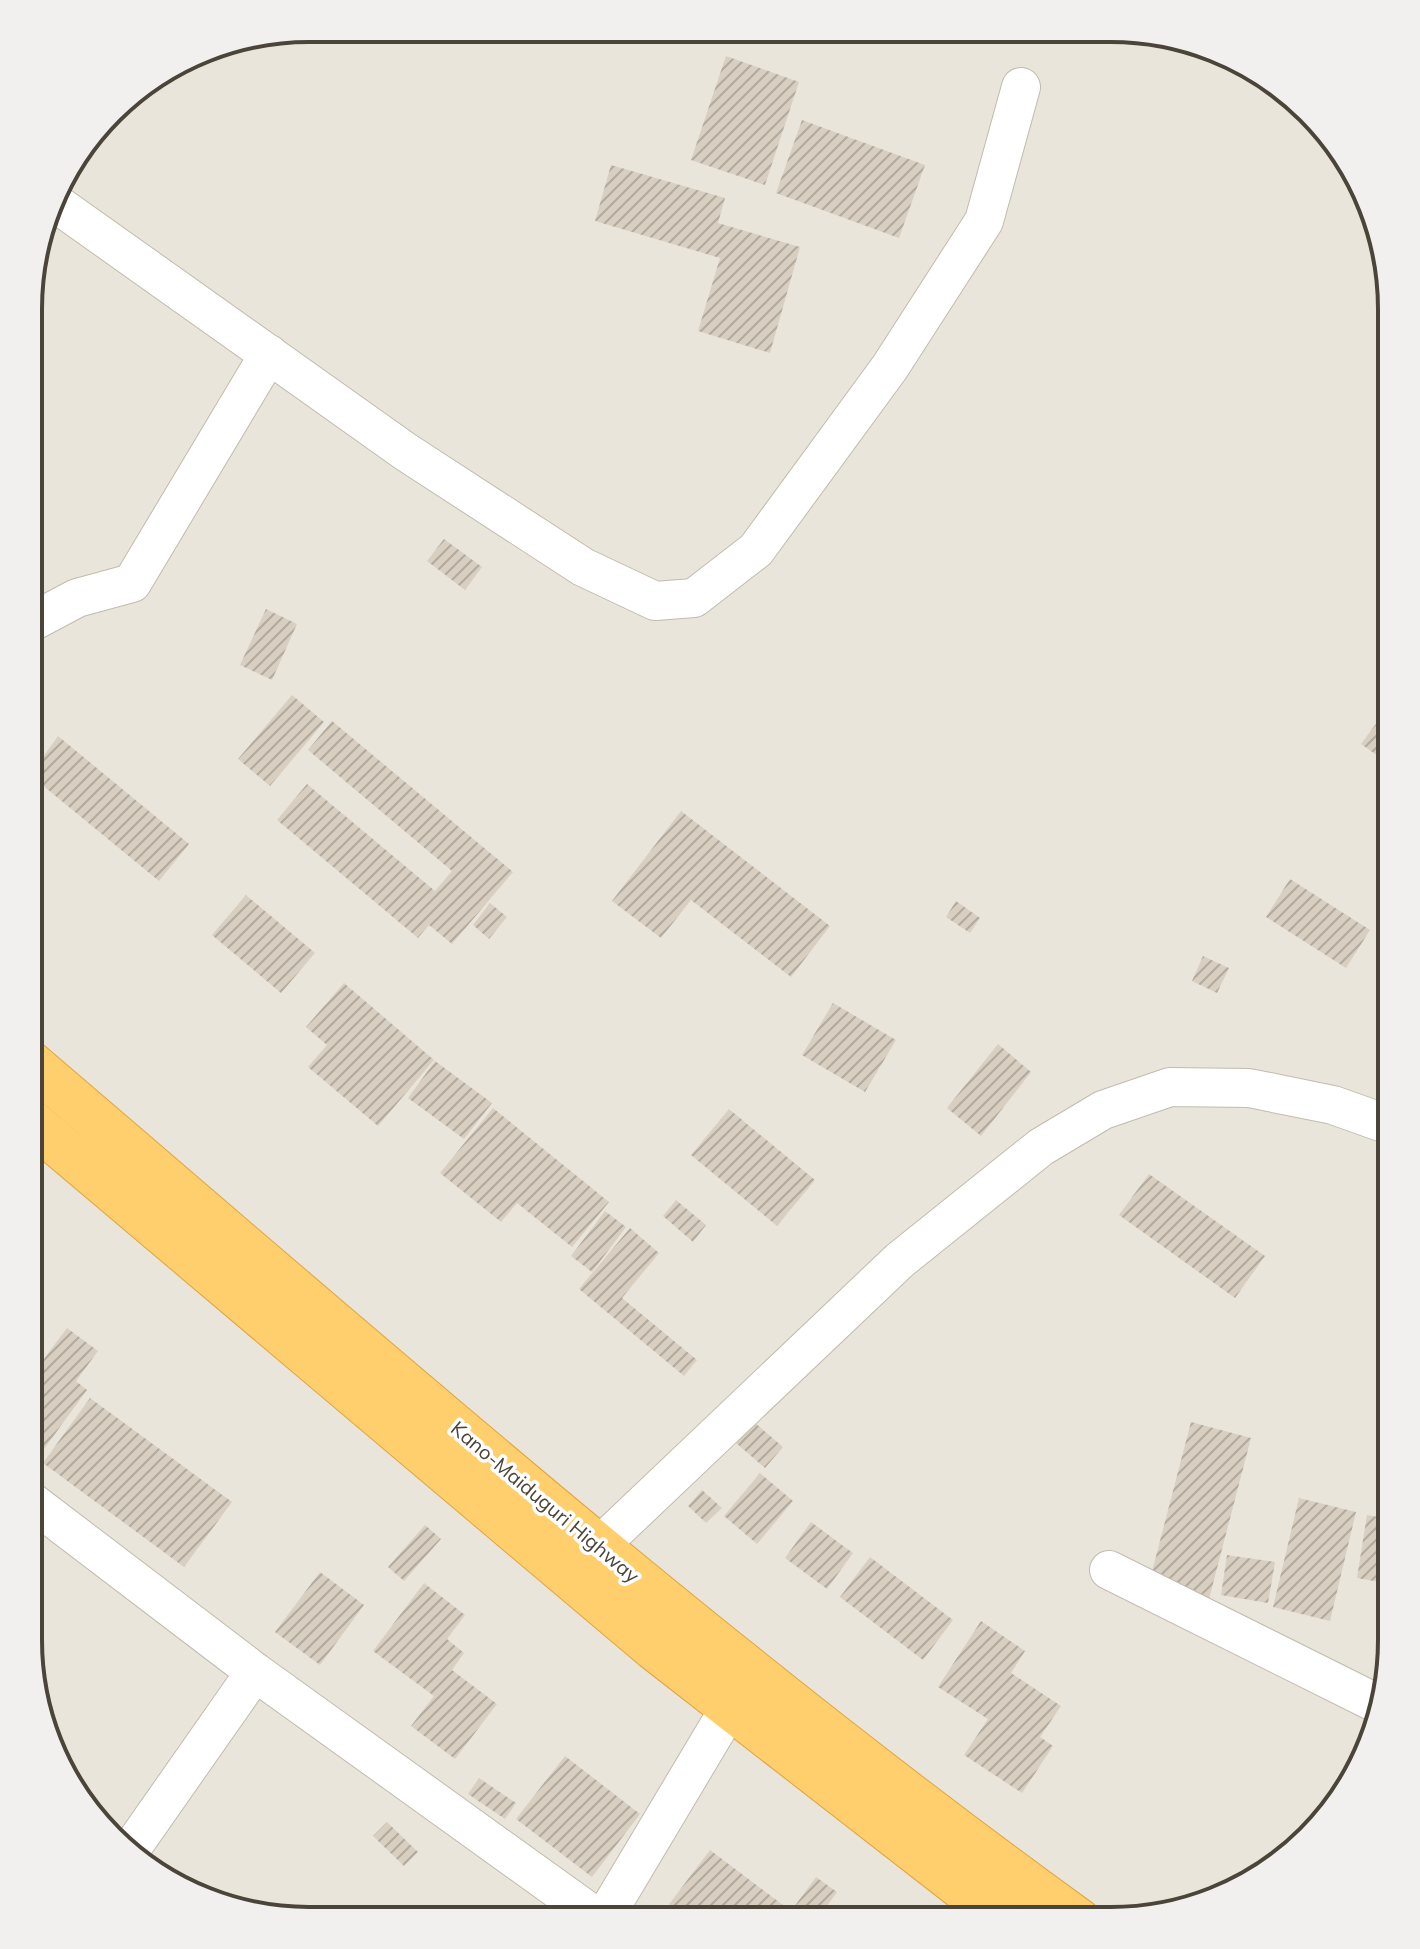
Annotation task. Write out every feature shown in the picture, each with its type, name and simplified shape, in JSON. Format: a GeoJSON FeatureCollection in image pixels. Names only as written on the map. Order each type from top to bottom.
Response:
{"type":"FeatureCollection","features":[{"type":"Feature","properties":{"kind":"highway","name":"Kano-Maiduguri Highway"},"geometry":{"type":"LineString","coordinates":[[42,1073],[598,1547],[742,1693],[1058,1907]]}},
{"type":"Feature","properties":{"kind":"highway","name":"Kano-Maiduguri Highway"},"geometry":{"type":"LineString","coordinates":[[42,1130],[742,1693],[989,1907]]}},
{"type":"Feature","properties":{"kind":"street"},"geometry":{"type":"LineString","coordinates":[[62,208],[406,452],[583,567],[655,601],[694,598],[756,550],[890,367],[984,221],[1021,87]]}},
{"type":"Feature","properties":{"kind":"street"},"geometry":{"type":"LineString","coordinates":[[42,617],[77,598],[132,583],[269,354]]}},
{"type":"Feature","properties":{"kind":"street"},"geometry":{"type":"LineString","coordinates":[[598,1547],[900,1260],[1041,1147],[1103,1110],[1170,1087],[1249,1088],[1333,1105],[1377,1121]]}},
{"type":"Feature","properties":{"kind":"street"},"geometry":{"type":"LineString","coordinates":[[42,1510],[255,1672],[583,1907]]}},
{"type":"Feature","properties":{"kind":"street"},"geometry":{"type":"LineString","coordinates":[[1109,1570],[1371,1700]]}},
{"type":"Feature","properties":{"kind":"street"},"geometry":{"type":"LineString","coordinates":[[135,1843],[255,1672]]}},
{"type":"Feature","properties":{"kind":"street"},"geometry":{"type":"LineString","coordinates":[[609,1907],[742,1693]]}},
{"type":"Feature","properties":{"kind":"shaded area"},"geometry":{"type":"Polygon","coordinates":[[[292,43],[1146,44],[1213,62],[1273,97],[1312,133],[1350,191],[1369,240],[1376,274],[1378,309],[1377,1657],[1373,1692],[1364,1726],[1333,1788],[1312,1816],[1287,1841],[1229,1879],[1180,1898],[1146,1905],[1111,1907],[274,1905],[207,1887],[147,1852],[108,1816],[70,1758],[56,1726],[47,1692],[42,1640],[44,274],[51,240],[70,191],[97,147],[133,108],[176,78],[223,56],[257,47],[292,43]]]}},
{"type":"Feature","properties":{"kind":"building"},"geometry":{"type":"Polygon","coordinates":[[[726,56],[799,82],[765,185],[691,160],[726,56]]]}},
{"type":"Feature","properties":{"kind":"building"},"geometry":{"type":"Polygon","coordinates":[[[802,120],[925,165],[899,238],[776,193],[802,120]]]}},
{"type":"Feature","properties":{"kind":"building"},"geometry":{"type":"Polygon","coordinates":[[[611,165],[725,198],[718,223],[800,247],[770,353],[698,331],[720,258],[595,221],[611,165]]]}},
{"type":"Feature","properties":{"kind":"building"},"geometry":{"type":"Polygon","coordinates":[[[444,539],[482,567],[465,590],[427,561],[444,539]]]}},
{"type":"Feature","properties":{"kind":"building"},"geometry":{"type":"Polygon","coordinates":[[[266,609],[297,624],[272,680],[240,665],[266,609]]]}},
{"type":"Feature","properties":{"kind":"building"},"geometry":{"type":"Polygon","coordinates":[[[292,695],[324,722],[270,786],[238,759],[292,695]]]}},
{"type":"Feature","properties":{"kind":"building"},"geometry":{"type":"Polygon","coordinates":[[[332,721],[513,872],[452,944],[429,925],[418,938],[277,820],[307,784],[435,891],[452,871],[308,750],[332,721]]]}},
{"type":"Feature","properties":{"kind":"building"},"geometry":{"type":"Polygon","coordinates":[[[1378,721],[1378,756],[1361,744],[1378,721]]]}},
{"type":"Feature","properties":{"kind":"building"},"geometry":{"type":"Polygon","coordinates":[[[58,736],[189,844],[159,881],[42,785],[42,758],[58,736]]]}},
{"type":"Feature","properties":{"kind":"building"},"geometry":{"type":"Polygon","coordinates":[[[681,811],[830,926],[791,977],[691,900],[661,938],[612,901],[681,811]]]}},
{"type":"Feature","properties":{"kind":"building"},"geometry":{"type":"Polygon","coordinates":[[[1290,879],[1370,930],[1346,968],[1266,917],[1290,879]]]}},
{"type":"Feature","properties":{"kind":"building"},"geometry":{"type":"Polygon","coordinates":[[[246,895],[315,953],[281,993],[212,935],[246,895]]]}},
{"type":"Feature","properties":{"kind":"building"},"geometry":{"type":"Polygon","coordinates":[[[956,901],[980,918],[970,933],[946,917],[956,901]]]}},
{"type":"Feature","properties":{"kind":"building"},"geometry":{"type":"Polygon","coordinates":[[[490,903],[507,917],[489,939],[473,925],[490,903]]]}},
{"type":"Feature","properties":{"kind":"building"},"geometry":{"type":"Polygon","coordinates":[[[1203,956],[1229,968],[1217,993],[1192,981],[1203,956]]]}},
{"type":"Feature","properties":{"kind":"building"},"geometry":{"type":"Polygon","coordinates":[[[344,983],[434,1060],[378,1126],[308,1067],[327,1045],[306,1027],[344,983]]]}},
{"type":"Feature","properties":{"kind":"building"},"geometry":{"type":"Polygon","coordinates":[[[833,1003],[896,1040],[865,1092],[802,1055],[833,1003]]]}},
{"type":"Feature","properties":{"kind":"building"},"geometry":{"type":"Polygon","coordinates":[[[998,1044],[1031,1072],[981,1136],[947,1108],[998,1044]]]}},
{"type":"Feature","properties":{"kind":"building"},"geometry":{"type":"Polygon","coordinates":[[[435,1061],[492,1103],[464,1139],[408,1098],[435,1061]]]}},
{"type":"Feature","properties":{"kind":"building"},"geometry":{"type":"Polygon","coordinates":[[[493,1108],[609,1202],[572,1247],[517,1203],[501,1222],[440,1173],[493,1108]]]}},
{"type":"Feature","properties":{"kind":"building"},"geometry":{"type":"Polygon","coordinates":[[[729,1109],[815,1180],[777,1226],[691,1155],[729,1109]]]}},
{"type":"Feature","properties":{"kind":"building"},"geometry":{"type":"Polygon","coordinates":[[[1149,1174],[1265,1256],[1235,1298],[1119,1215],[1149,1174]]]}},
{"type":"Feature","properties":{"kind":"building"},"geometry":{"type":"Polygon","coordinates":[[[676,1200],[706,1225],[693,1242],[663,1216],[676,1200]]]}},
{"type":"Feature","properties":{"kind":"building"},"geometry":{"type":"Polygon","coordinates":[[[605,1211],[626,1227],[592,1272],[571,1256],[605,1211]]]}},
{"type":"Feature","properties":{"kind":"building"},"geometry":{"type":"Polygon","coordinates":[[[630,1228],[659,1253],[622,1298],[697,1360],[684,1376],[579,1289],[630,1228]]]}},
{"type":"Feature","properties":{"kind":"building"},"geometry":{"type":"Polygon","coordinates":[[[67,1328],[98,1351],[76,1381],[87,1390],[44,1449],[42,1448],[42,1361],[67,1328]]]}},
{"type":"Feature","properties":{"kind":"building"},"geometry":{"type":"Polygon","coordinates":[[[90,1398],[232,1502],[184,1567],[43,1463],[90,1398]]]}},
{"type":"Feature","properties":{"kind":"building"},"geometry":{"type":"Polygon","coordinates":[[[754,1422],[783,1447],[765,1468],[736,1443],[754,1422]]]}},
{"type":"Feature","properties":{"kind":"building"},"geometry":{"type":"Polygon","coordinates":[[[1191,1422],[1251,1438],[1209,1599],[1149,1583],[1191,1422]]]}},
{"type":"Feature","properties":{"kind":"building"},"geometry":{"type":"Polygon","coordinates":[[[760,1473],[793,1501],[757,1544],[724,1516],[760,1473]]]}},
{"type":"Feature","properties":{"kind":"building"},"geometry":{"type":"Polygon","coordinates":[[[702,1490],[722,1508],[706,1523],[688,1506],[702,1490]]]}},
{"type":"Feature","properties":{"kind":"building"},"geometry":{"type":"Polygon","coordinates":[[[1299,1498],[1356,1512],[1330,1621],[1273,1607],[1299,1498]]]}},
{"type":"Feature","properties":{"kind":"building"},"geometry":{"type":"Polygon","coordinates":[[[1367,1515],[1377,1517],[1377,1582],[1357,1578],[1367,1515]]]}},
{"type":"Feature","properties":{"kind":"building"},"geometry":{"type":"Polygon","coordinates":[[[811,1522],[853,1553],[827,1589],[785,1558],[811,1522]]]}},
{"type":"Feature","properties":{"kind":"building"},"geometry":{"type":"Polygon","coordinates":[[[425,1525],[441,1539],[404,1581],[388,1567],[425,1525]]]}},
{"type":"Feature","properties":{"kind":"building"},"geometry":{"type":"Polygon","coordinates":[[[1227,1555],[1275,1562],[1268,1603],[1221,1595],[1227,1555]]]}},
{"type":"Feature","properties":{"kind":"building"},"geometry":{"type":"Polygon","coordinates":[[[870,1557],[953,1620],[923,1660],[840,1597],[870,1557]]]}},
{"type":"Feature","properties":{"kind":"building"},"geometry":{"type":"Polygon","coordinates":[[[320,1572],[364,1605],[320,1665],[275,1632],[320,1572]]]}},
{"type":"Feature","properties":{"kind":"building"},"geometry":{"type":"Polygon","coordinates":[[[424,1583],[465,1615],[447,1639],[464,1653],[452,1670],[497,1704],[455,1759],[411,1726],[434,1696],[373,1651],[424,1583]]]}},
{"type":"Feature","properties":{"kind":"building"},"geometry":{"type":"Polygon","coordinates":[[[981,1621],[1025,1651],[1011,1673],[1061,1706],[1040,1737],[1053,1746],[1022,1793],[964,1755],[988,1719],[938,1687],[981,1621]]]}},
{"type":"Feature","properties":{"kind":"building"},"geometry":{"type":"Polygon","coordinates":[[[565,1756],[640,1814],[592,1877],[516,1819],[565,1756]]]}},
{"type":"Feature","properties":{"kind":"building"},"geometry":{"type":"Polygon","coordinates":[[[479,1778],[516,1803],[505,1819],[468,1794],[479,1778]]]}},
{"type":"Feature","properties":{"kind":"building"},"geometry":{"type":"Polygon","coordinates":[[[387,1822],[418,1852],[404,1866],[373,1836],[387,1822]]]}},
{"type":"Feature","properties":{"kind":"building"},"geometry":{"type":"Polygon","coordinates":[[[710,1850],[786,1907],[667,1907],[710,1850]]]}},
{"type":"Feature","properties":{"kind":"building"},"geometry":{"type":"Polygon","coordinates":[[[816,1877],[837,1892],[826,1907],[794,1907],[816,1877]]]}}]}
